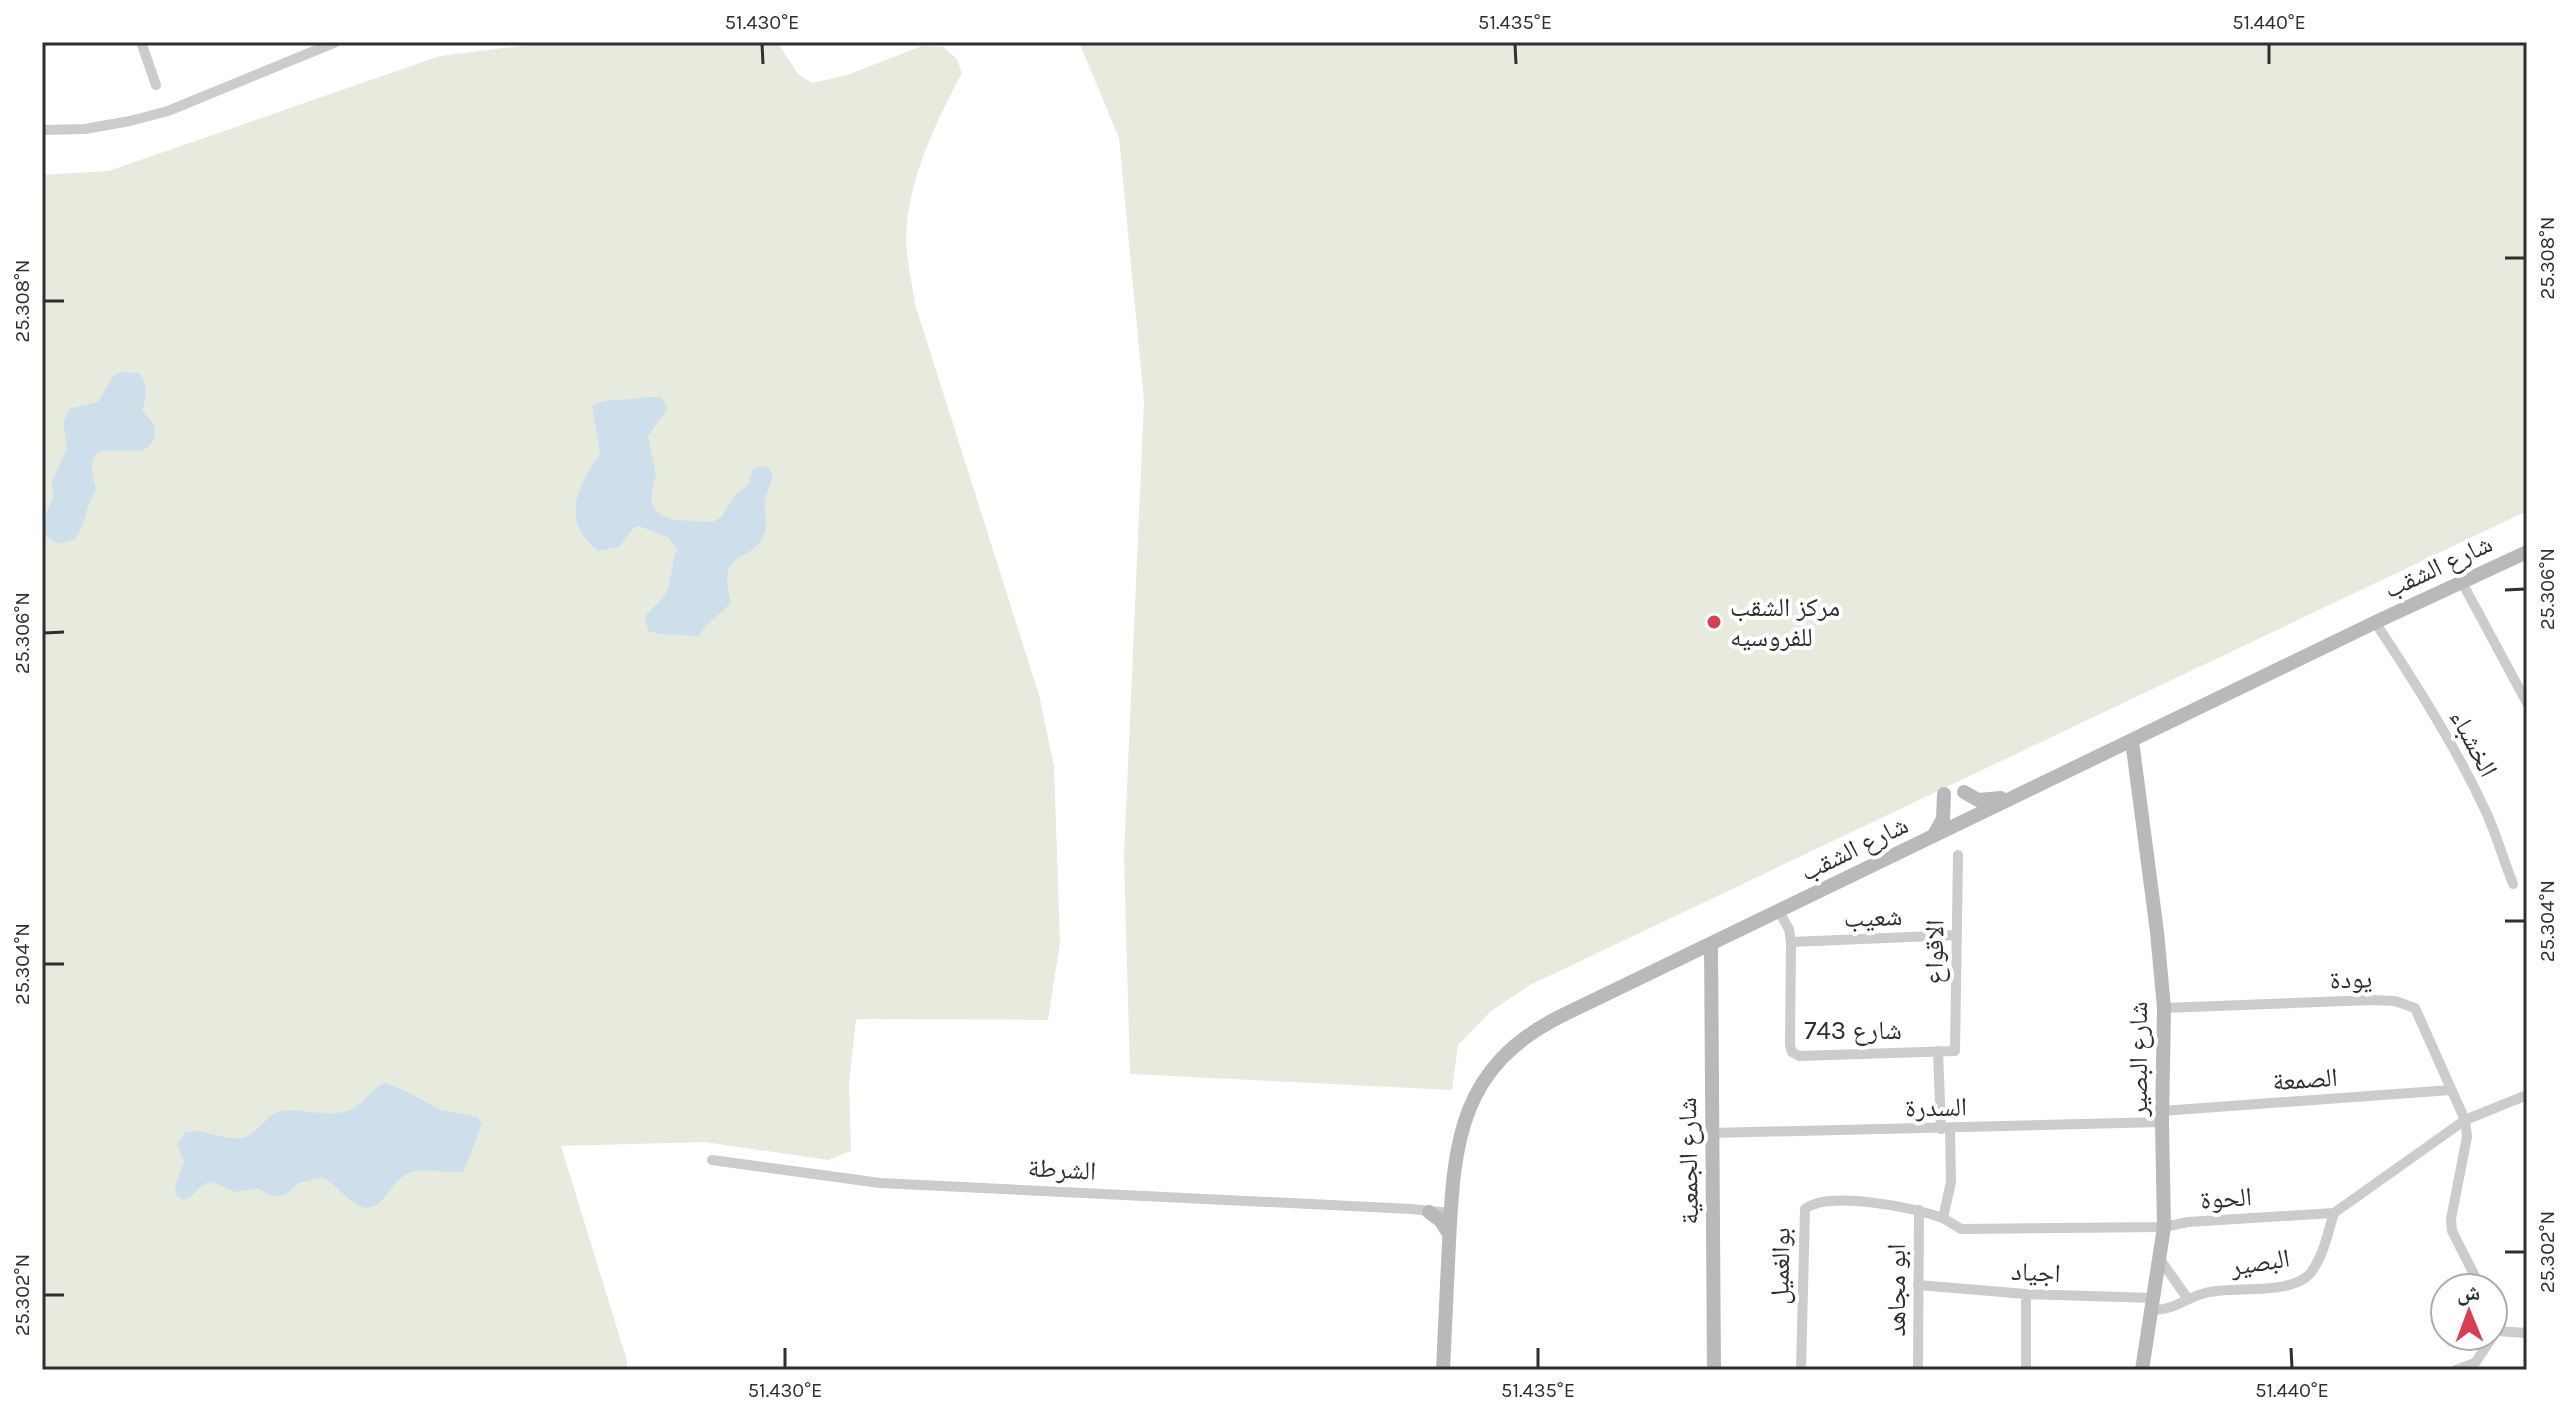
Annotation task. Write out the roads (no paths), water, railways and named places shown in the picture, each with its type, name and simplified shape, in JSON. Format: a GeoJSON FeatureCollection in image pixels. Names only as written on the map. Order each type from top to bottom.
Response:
{"type":"FeatureCollection","features":[{"type":"Feature","properties":{"kind":"street"},"geometry":{"type":"LineString","coordinates":[[141,42],[156,85]]}},
{"type":"Feature","properties":{"kind":"street"},"geometry":{"type":"LineString","coordinates":[[42,130],[85,129],[168,111],[336,42]]}},
{"type":"Feature","properties":{"kind":"street","name":"شارع الشقب"},"geometry":{"type":"LineString","coordinates":[[1711,948],[2133,748],[2527,552]]}},
{"type":"Feature","properties":{"kind":"street","name":"شارع الشقب"},"geometry":{"type":"LineString","coordinates":[[1443,1370],[1460,1157],[1470,1121],[1486,1088],[1511,1058],[1541,1034],[2061,774],[2378,626],[2527,561]]}},
{"type":"Feature","properties":{"kind":"street"},"geometry":{"type":"LineString","coordinates":[[2465,588],[2527,703]]}},
{"type":"Feature","properties":{"kind":"street","name":"الخشباء"},"geometry":{"type":"LineString","coordinates":[[2378,626],[2430,707],[2474,790],[2487,815],[2513,884]]}},
{"type":"Feature","properties":{"kind":"street","name":"شارع البصير"},"geometry":{"type":"LineString","coordinates":[[2133,748],[2164,1008],[2164,1227],[2142,1370]]}},
{"type":"Feature","properties":{"kind":"street"},"geometry":{"type":"LineString","coordinates":[[1964,792],[1978,800],[1992,800],[2061,774]]}},
{"type":"Feature","properties":{"kind":"street"},"geometry":{"type":"LineString","coordinates":[[1933,836],[1943,819],[1944,794]]}},
{"type":"Feature","properties":{"kind":"street","name":"الاقواع"},"geometry":{"type":"LineString","coordinates":[[1955,1051],[1958,855]]}},
{"type":"Feature","properties":{"kind":"street","name":"شارع 743"},"geometry":{"type":"LineString","coordinates":[[1782,917],[1789,929],[1791,942],[1792,1052],[1799,1056],[1955,1051]]}},
{"type":"Feature","properties":{"kind":"street","name":"شعيب"},"geometry":{"type":"LineString","coordinates":[[1791,942],[1957,935]]}},
{"type":"Feature","properties":{"kind":"street","name":"شارع الجمعية"},"geometry":{"type":"LineString","coordinates":[[1711,948],[1714,1370]]}},
{"type":"Feature","properties":{"kind":"street","name":"شارع الشقب"},"geometry":{"type":"LineString","coordinates":[[1449,1370],[1451,1188],[1464,1119],[1481,1084],[1507,1054],[1549,1022],[1659,973]]}},
{"type":"Feature","properties":{"kind":"street","name":"يودة"},"geometry":{"type":"LineString","coordinates":[[2164,1008],[2395,1001],[2415,1008],[2465,1120]]}},
{"type":"Feature","properties":{"kind":"street"},"geometry":{"type":"LineString","coordinates":[[1938,1051],[1951,1182],[1943,1218]]}},
{"type":"Feature","properties":{"kind":"street","name":"الصمعة"},"geometry":{"type":"LineString","coordinates":[[2162,1117],[2451,1090]]}},
{"type":"Feature","properties":{"kind":"street"},"geometry":{"type":"LineString","coordinates":[[2334,1213],[2465,1120],[2527,1095]]}},
{"type":"Feature","properties":{"kind":"street","name":"السدرة"},"geometry":{"type":"LineString","coordinates":[[1712,1133],[1946,1129],[2162,1117]]}},
{"type":"Feature","properties":{"kind":"street"},"geometry":{"type":"LineString","coordinates":[[2465,1120],[2467,1137],[2451,1219],[2452,1231],[2473,1272]]}},
{"type":"Feature","properties":{"kind":"street","name":"الشرطة"},"geometry":{"type":"LineString","coordinates":[[712,1160],[880,1183],[1450,1210]]}},
{"type":"Feature","properties":{"kind":"street"},"geometry":{"type":"LineString","coordinates":[[1449,1234],[1429,1210],[1451,1188]]}},
{"type":"Feature","properties":{"kind":"street","name":"بوالغميل"},"geometry":{"type":"LineString","coordinates":[[1801,1370],[1805,1209],[1808,1205],[1835,1201],[1864,1202],[1919,1210],[1943,1218]]}},
{"type":"Feature","properties":{"kind":"street","name":"ابو مجاهد"},"geometry":{"type":"LineString","coordinates":[[1918,1370],[1919,1210]]}},
{"type":"Feature","properties":{"kind":"street","name":"الحوة"},"geometry":{"type":"LineString","coordinates":[[1943,1218],[1961,1229],[2164,1227],[2188,1222],[2334,1213]]}},
{"type":"Feature","properties":{"kind":"street","name":"البصير"},"geometry":{"type":"LineString","coordinates":[[2152,1304],[2170,1308],[2205,1293],[2272,1287],[2301,1280],[2311,1273],[2334,1213]]}},
{"type":"Feature","properties":{"kind":"street"},"geometry":{"type":"LineString","coordinates":[[2159,1258],[2188,1299]]}},
{"type":"Feature","properties":{"kind":"street","name":"اجياد"},"geometry":{"type":"LineString","coordinates":[[1918,1285],[2152,1304]]}},
{"type":"Feature","properties":{"kind":"street"},"geometry":{"type":"LineString","coordinates":[[2026,1294],[2026,1370]]}},
{"type":"Feature","properties":{"kind":"street"},"geometry":{"type":"LineString","coordinates":[[2456,1370],[2475,1363],[2482,1352]]}},
{"type":"Feature","properties":{"kind":"water"},"geometry":{"type":"Polygon","coordinates":[[[120,372],[139,373],[142,378],[146,391],[142,410],[154,425],[154,437],[148,447],[138,451],[102,451],[95,456],[92,468],[96,488],[80,530],[70,541],[57,543],[45,535],[42,524],[53,497],[52,482],[67,448],[63,423],[69,409],[98,402],[113,377],[120,372]]]}},
{"type":"Feature","properties":{"kind":"water"},"geometry":{"type":"Polygon","coordinates":[[[660,397],[667,409],[648,436],[656,475],[651,497],[653,507],[660,515],[674,520],[712,522],[722,517],[734,496],[748,485],[753,469],[761,466],[769,468],[773,476],[765,500],[765,531],[752,550],[732,564],[727,584],[731,602],[699,636],[648,631],[645,616],[667,590],[677,549],[669,538],[639,526],[633,528],[619,547],[598,551],[586,539],[576,515],[579,491],[600,453],[592,406],[604,401],[660,397]]]}},
{"type":"Feature","properties":{"kind":"water"},"geometry":{"type":"Polygon","coordinates":[[[384,1083],[441,1110],[477,1117],[482,1124],[464,1171],[407,1174],[379,1203],[366,1208],[353,1202],[323,1177],[299,1183],[285,1195],[274,1197],[257,1188],[235,1192],[211,1181],[183,1200],[176,1195],[175,1187],[184,1162],[177,1144],[185,1132],[199,1131],[240,1138],[281,1111],[332,1113],[350,1110],[384,1083]]]}},
{"type":"Feature","properties":{"kind":"place","name":"مركز الشقب للفروسيه"},"geometry":{"type":"Point","coordinates":[1714,622]}}]}
